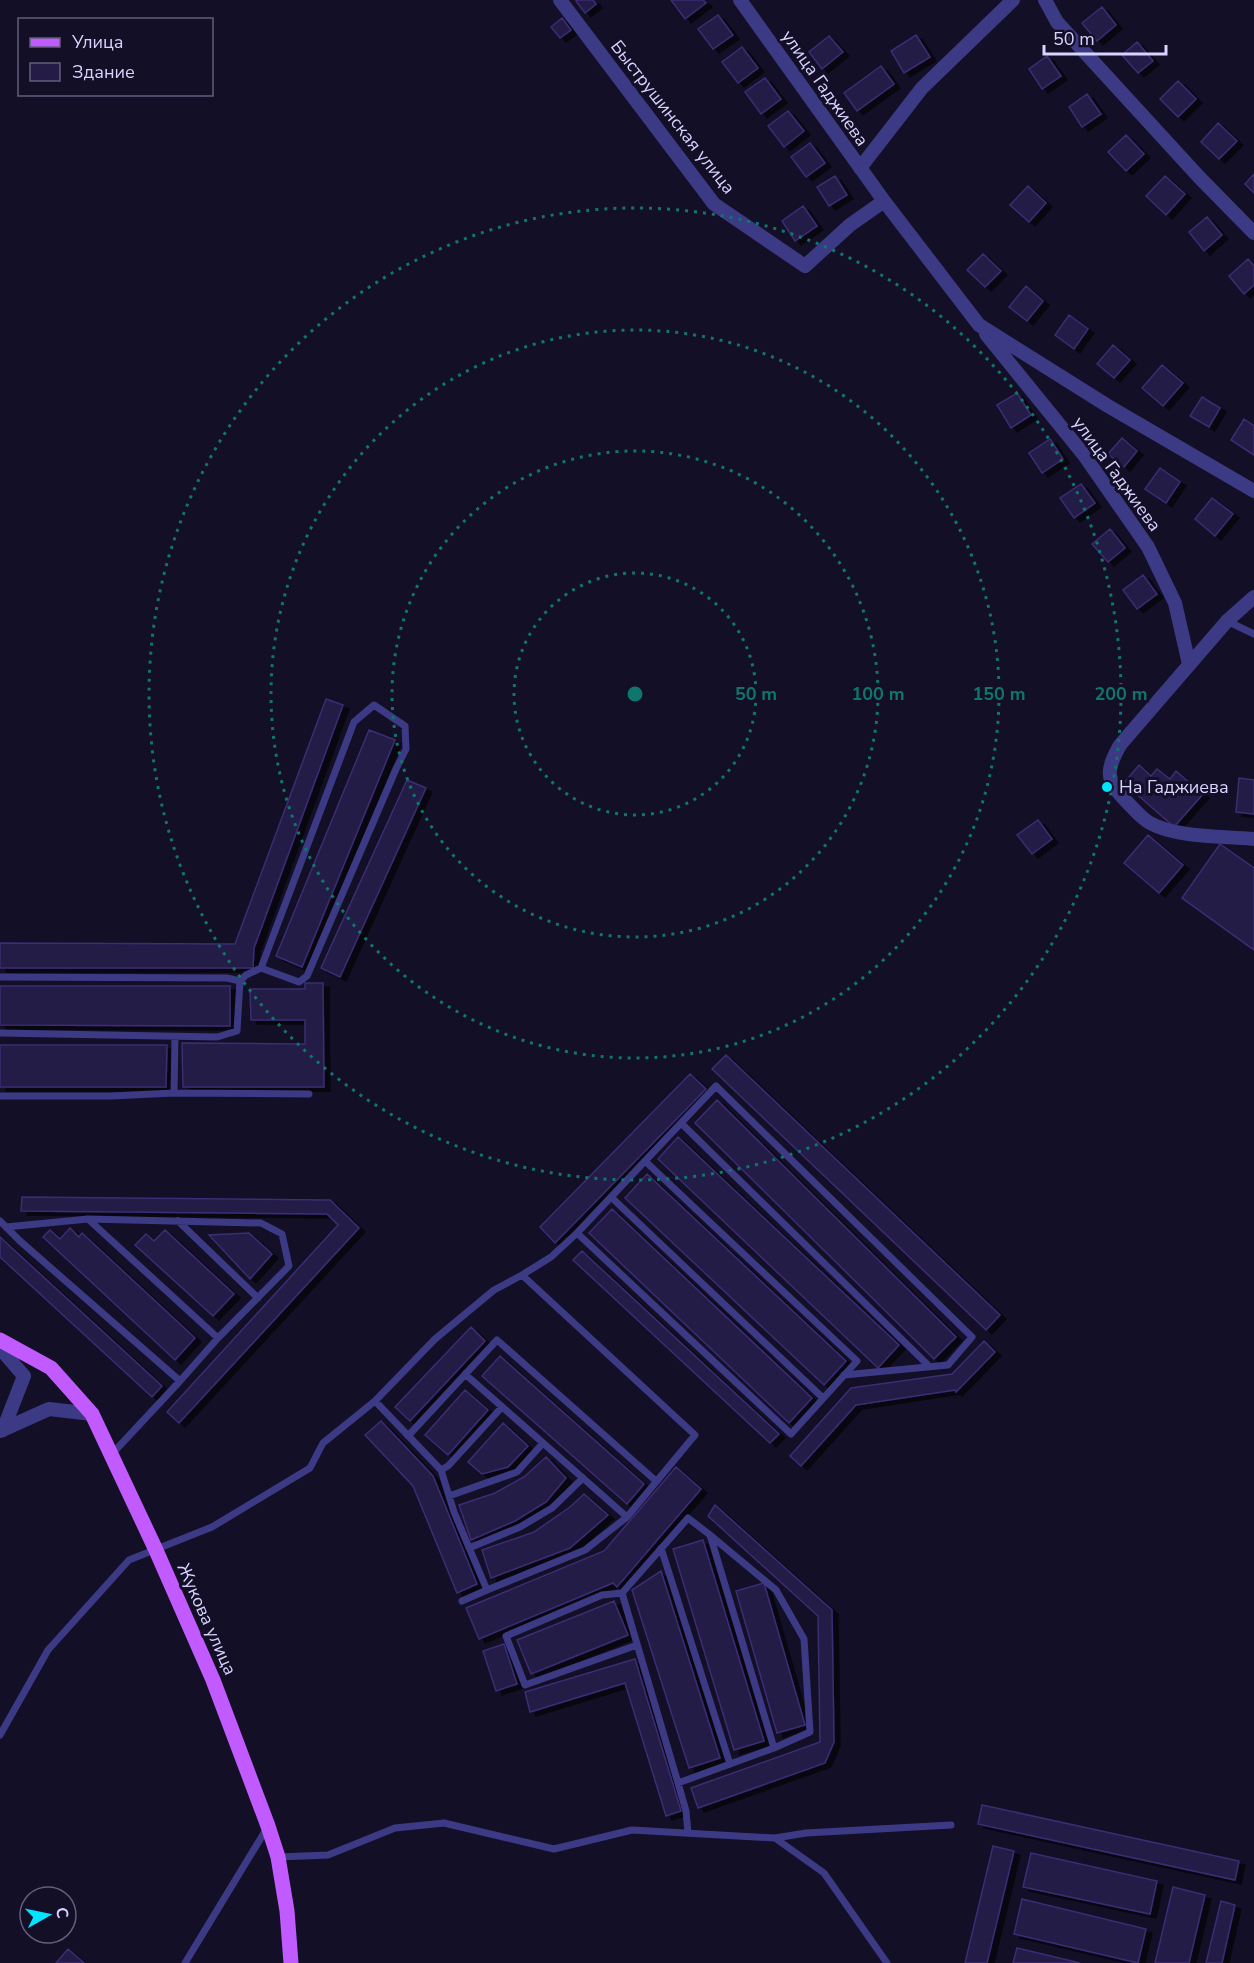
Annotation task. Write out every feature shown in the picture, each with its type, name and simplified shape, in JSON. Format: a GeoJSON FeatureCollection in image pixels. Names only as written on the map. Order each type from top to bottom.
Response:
{"type":"FeatureCollection","features":[{"type":"Feature","properties":{"kind":"main road","name":"Жукова улица"},"geometry":{"type":"LineString","coordinates":[[0,1340],[51,1368],[92,1414],[155,1548],[213,1680],[268,1826],[278,1857],[287,1911],[291,1963]]}},
{"type":"Feature","properties":{"kind":"street","name":"Быструшинская улица"},"geometry":{"type":"LineString","coordinates":[[560,0],[714,204],[805,266],[850,225],[884,201]]}},
{"type":"Feature","properties":{"kind":"street","name":"улица Гаджиева"},"geometry":{"type":"LineString","coordinates":[[740,0],[884,201],[979,325],[1084,455],[1148,547],[1175,603],[1189,664]]}},
{"type":"Feature","properties":{"kind":"street","name":"улица Гаджиева"},"geometry":{"type":"LineString","coordinates":[[860,168],[922,88],[1013,0]]}},
{"type":"Feature","properties":{"kind":"street"},"geometry":{"type":"LineString","coordinates":[[1046,0],[1057,22],[1199,177],[1254,233]]}},
{"type":"Feature","properties":{"kind":"street","name":"улица Гаджиева"},"geometry":{"type":"LineString","coordinates":[[979,325],[1108,406],[1254,491]]}},
{"type":"Feature","properties":{"kind":"street"},"geometry":{"type":"LineString","coordinates":[[1254,597],[1227,621],[1120,745],[1110,761],[1108,774],[1113,789],[1148,822],[1163,828],[1190,833],[1254,839]]}},
{"type":"Feature","properties":{"kind":"street"},"geometry":{"type":"LineString","coordinates":[[0,1348],[24,1376],[2,1430]]}},
{"type":"Feature","properties":{"kind":"street"},"geometry":{"type":"LineString","coordinates":[[2,1430],[49,1409],[92,1414]]}},
{"type":"Feature","properties":{"kind":"lane"},"geometry":{"type":"LineString","coordinates":[[1227,621],[1254,634]]}},
{"type":"Feature","properties":{"kind":"lane"},"geometry":{"type":"LineString","coordinates":[[0,1034],[217,1037],[237,1031],[240,981],[246,975],[261,968],[354,722],[374,705],[405,726],[406,749],[307,976],[299,982],[261,968]]}},
{"type":"Feature","properties":{"kind":"lane"},"geometry":{"type":"LineString","coordinates":[[0,977],[227,978],[240,981]]}},
{"type":"Feature","properties":{"kind":"lane"},"geometry":{"type":"LineString","coordinates":[[174,1093],[175,1036]]}},
{"type":"Feature","properties":{"kind":"lane"},"geometry":{"type":"LineString","coordinates":[[0,1735],[48,1650],[129,1560],[212,1527],[310,1468],[323,1443],[375,1401],[435,1339],[494,1290],[551,1257],[577,1233],[716,1086],[972,1336],[948,1365],[844,1375]]}},
{"type":"Feature","properties":{"kind":"lane"},"geometry":{"type":"LineString","coordinates":[[0,1096],[111,1096],[174,1093],[309,1094]]}},
{"type":"Feature","properties":{"kind":"lane"},"geometry":{"type":"LineString","coordinates":[[681,1123],[930,1367]]}},
{"type":"Feature","properties":{"kind":"lane"},"geometry":{"type":"LineString","coordinates":[[577,1233],[790,1434],[857,1361],[645,1161]]}},
{"type":"Feature","properties":{"kind":"lane"},"geometry":{"type":"LineString","coordinates":[[611,1197],[823,1398]]}},
{"type":"Feature","properties":{"kind":"lane"},"geometry":{"type":"LineString","coordinates":[[88,1219],[219,1338]]}},
{"type":"Feature","properties":{"kind":"lane"},"geometry":{"type":"LineString","coordinates":[[6,1227],[88,1219],[261,1223],[282,1234],[289,1266],[111,1455]]}},
{"type":"Feature","properties":{"kind":"lane"},"geometry":{"type":"LineString","coordinates":[[0,1221],[180,1381]]}},
{"type":"Feature","properties":{"kind":"lane"},"geometry":{"type":"LineString","coordinates":[[178,1221],[258,1298]]}},
{"type":"Feature","properties":{"kind":"lane"},"geometry":{"type":"LineString","coordinates":[[462,1601],[585,1550],[627,1517],[695,1435],[522,1275]]}},
{"type":"Feature","properties":{"kind":"lane"},"geometry":{"type":"LineString","coordinates":[[408,1436],[497,1340],[656,1481]]}},
{"type":"Feature","properties":{"kind":"lane"},"geometry":{"type":"LineString","coordinates":[[465,1374],[627,1517]]}},
{"type":"Feature","properties":{"kind":"lane"},"geometry":{"type":"LineString","coordinates":[[375,1401],[441,1470],[449,1496],[487,1590]]}},
{"type":"Feature","properties":{"kind":"lane"},"geometry":{"type":"LineString","coordinates":[[441,1470],[448,1466],[502,1407]]}},
{"type":"Feature","properties":{"kind":"lane"},"geometry":{"type":"LineString","coordinates":[[449,1496],[517,1472],[543,1443]]}},
{"type":"Feature","properties":{"kind":"lane"},"geometry":{"type":"LineString","coordinates":[[469,1548],[520,1527],[552,1508],[583,1478]]}},
{"type":"Feature","properties":{"kind":"lane"},"geometry":{"type":"LineString","coordinates":[[637,1646],[525,1685],[506,1636],[603,1596],[622,1593],[688,1518],[776,1590],[804,1639],[810,1732],[774,1748],[678,1783]]}},
{"type":"Feature","properties":{"kind":"lane"},"geometry":{"type":"LineString","coordinates":[[710,1535],[774,1748]]}},
{"type":"Feature","properties":{"kind":"lane"},"geometry":{"type":"LineString","coordinates":[[661,1548],[730,1764]]}},
{"type":"Feature","properties":{"kind":"lane"},"geometry":{"type":"LineString","coordinates":[[622,1593],[686,1811],[688,1833]]}},
{"type":"Feature","properties":{"kind":"lane"},"geometry":{"type":"LineString","coordinates":[[278,1857],[328,1855],[395,1828],[444,1824],[554,1849],[632,1830],[775,1838],[806,1833],[951,1825]]}},
{"type":"Feature","properties":{"kind":"lane"},"geometry":{"type":"LineString","coordinates":[[185,1963],[268,1826]]}},
{"type":"Feature","properties":{"kind":"lane"},"geometry":{"type":"LineString","coordinates":[[775,1838],[824,1874],[887,1963]]}},
{"type":"Feature","properties":{"kind":"building"},"geometry":{"type":"Polygon","coordinates":[[[593,0],[596,4],[585,13],[576,1],[593,0]]]}},
{"type":"Feature","properties":{"kind":"building"},"geometry":{"type":"Polygon","coordinates":[[[671,0],[703,0],[706,3],[685,19],[671,0]]]}},
{"type":"Feature","properties":{"kind":"building"},"geometry":{"type":"Polygon","coordinates":[[[1102,7],[1116,25],[1097,41],[1082,23],[1102,7]]]}},
{"type":"Feature","properties":{"kind":"building"},"geometry":{"type":"Polygon","coordinates":[[[718,15],[733,35],[713,49],[698,29],[718,15]]]}},
{"type":"Feature","properties":{"kind":"building"},"geometry":{"type":"Polygon","coordinates":[[[562,18],[571,30],[560,38],[551,27],[562,18]]]}},
{"type":"Feature","properties":{"kind":"building"},"geometry":{"type":"Polygon","coordinates":[[[916,35],[930,57],[904,73],[891,51],[916,35]]]}},
{"type":"Feature","properties":{"kind":"building"},"geometry":{"type":"Polygon","coordinates":[[[829,36],[843,52],[822,69],[809,52],[829,36]]]}},
{"type":"Feature","properties":{"kind":"building"},"geometry":{"type":"Polygon","coordinates":[[[1137,42],[1153,61],[1138,73],[1122,55],[1137,42]]]}},
{"type":"Feature","properties":{"kind":"building"},"geometry":{"type":"Polygon","coordinates":[[[742,47],[758,68],[738,83],[722,62],[742,47]]]}},
{"type":"Feature","properties":{"kind":"building"},"geometry":{"type":"Polygon","coordinates":[[[1047,56],[1061,76],[1042,89],[1029,69],[1047,56]]]}},
{"type":"Feature","properties":{"kind":"building"},"geometry":{"type":"Polygon","coordinates":[[[881,66],[894,84],[857,111],[844,93],[881,66]]]}},
{"type":"Feature","properties":{"kind":"building"},"geometry":{"type":"Polygon","coordinates":[[[765,78],[781,99],[761,114],[745,92],[765,78]]]}},
{"type":"Feature","properties":{"kind":"building"},"geometry":{"type":"Polygon","coordinates":[[[1178,81],[1196,99],[1178,117],[1160,99],[1178,81]]]}},
{"type":"Feature","properties":{"kind":"building"},"geometry":{"type":"Polygon","coordinates":[[[1087,94],[1101,114],[1082,127],[1069,107],[1087,94]]]}},
{"type":"Feature","properties":{"kind":"building"},"geometry":{"type":"Polygon","coordinates":[[[788,111],[804,131],[784,147],[768,126],[788,111]]]}},
{"type":"Feature","properties":{"kind":"building"},"geometry":{"type":"Polygon","coordinates":[[[1218,123],[1237,141],[1219,159],[1201,142],[1218,123]]]}},
{"type":"Feature","properties":{"kind":"building"},"geometry":{"type":"Polygon","coordinates":[[[1126,135],[1144,154],[1126,171],[1108,152],[1126,135]]]}},
{"type":"Feature","properties":{"kind":"building"},"geometry":{"type":"Polygon","coordinates":[[[810,143],[825,163],[806,177],[791,157],[810,143]]]}},
{"type":"Feature","properties":{"kind":"building"},"geometry":{"type":"Polygon","coordinates":[[[1254,174],[1254,193],[1245,184],[1254,174]]]}},
{"type":"Feature","properties":{"kind":"building"},"geometry":{"type":"Polygon","coordinates":[[[835,176],[847,195],[829,206],[817,187],[835,176]]]}},
{"type":"Feature","properties":{"kind":"building"},"geometry":{"type":"Polygon","coordinates":[[[1165,176],[1185,194],[1166,215],[1146,196],[1165,176]]]}},
{"type":"Feature","properties":{"kind":"building"},"geometry":{"type":"Polygon","coordinates":[[[1028,186],[1046,203],[1029,222],[1010,205],[1028,186]]]}},
{"type":"Feature","properties":{"kind":"building"},"geometry":{"type":"Polygon","coordinates":[[[803,206],[817,226],[795,241],[782,221],[803,206]]]}},
{"type":"Feature","properties":{"kind":"building"},"geometry":{"type":"Polygon","coordinates":[[[1207,217],[1222,235],[1204,251],[1189,232],[1207,217]]]}},
{"type":"Feature","properties":{"kind":"building"},"geometry":{"type":"Polygon","coordinates":[[[983,254],[1001,271],[985,287],[967,270],[983,254]]]}},
{"type":"Feature","properties":{"kind":"building"},"geometry":{"type":"Polygon","coordinates":[[[1248,259],[1254,266],[1254,285],[1244,294],[1229,276],[1248,259]]]}},
{"type":"Feature","properties":{"kind":"building"},"geometry":{"type":"Polygon","coordinates":[[[1026,286],[1043,301],[1027,321],[1009,307],[1026,286]]]}},
{"type":"Feature","properties":{"kind":"building"},"geometry":{"type":"Polygon","coordinates":[[[1069,315],[1088,329],[1074,349],[1055,335],[1069,315]]]}},
{"type":"Feature","properties":{"kind":"building"},"geometry":{"type":"Polygon","coordinates":[[[1113,345],[1130,360],[1114,378],[1097,364],[1113,345]]]}},
{"type":"Feature","properties":{"kind":"building"},"geometry":{"type":"Polygon","coordinates":[[[1162,365],[1183,383],[1163,406],[1142,388],[1162,365]]]}},
{"type":"Feature","properties":{"kind":"building"},"geometry":{"type":"Polygon","coordinates":[[[1017,393],[1031,415],[1011,428],[997,405],[1017,393]]]}},
{"type":"Feature","properties":{"kind":"building"},"geometry":{"type":"Polygon","coordinates":[[[1202,397],[1220,408],[1209,427],[1190,416],[1202,397]]]}},
{"type":"Feature","properties":{"kind":"building"},"geometry":{"type":"Polygon","coordinates":[[[1244,419],[1254,426],[1254,455],[1231,440],[1244,419]]]}},
{"type":"Feature","properties":{"kind":"building"},"geometry":{"type":"Polygon","coordinates":[[[1122,438],[1137,451],[1124,467],[1108,454],[1122,438]]]}},
{"type":"Feature","properties":{"kind":"building"},"geometry":{"type":"Polygon","coordinates":[[[1050,439],[1063,459],[1042,473],[1029,453],[1050,439]]]}},
{"type":"Feature","properties":{"kind":"building"},"geometry":{"type":"Polygon","coordinates":[[[1160,468],[1180,482],[1166,503],[1145,489],[1160,468]]]}},
{"type":"Feature","properties":{"kind":"building"},"geometry":{"type":"Polygon","coordinates":[[[1081,484],[1095,503],[1074,518],[1060,498],[1081,484]]]}},
{"type":"Feature","properties":{"kind":"building"},"geometry":{"type":"Polygon","coordinates":[[[1212,498],[1233,514],[1215,536],[1195,519],[1212,498]]]}},
{"type":"Feature","properties":{"kind":"building"},"geometry":{"type":"Polygon","coordinates":[[[1110,529],[1125,548],[1108,562],[1092,544],[1110,529]]]}},
{"type":"Feature","properties":{"kind":"building"},"geometry":{"type":"Polygon","coordinates":[[[1143,575],[1157,594],[1137,609],[1123,590],[1143,575]]]}},
{"type":"Feature","properties":{"kind":"building"},"geometry":{"type":"Polygon","coordinates":[[[326,699],[343,705],[254,948],[253,968],[0,968],[0,943],[235,944],[326,699]]]}},
{"type":"Feature","properties":{"kind":"building"},"geometry":{"type":"Polygon","coordinates":[[[369,730],[395,740],[302,967],[276,956],[369,730]]]}},
{"type":"Feature","properties":{"kind":"building"},"geometry":{"type":"Polygon","coordinates":[[[1139,765],[1151,776],[1157,769],[1170,779],[1176,771],[1203,794],[1174,827],[1124,783],[1139,765]]]}},
{"type":"Feature","properties":{"kind":"building"},"geometry":{"type":"Polygon","coordinates":[[[1239,778],[1254,780],[1254,814],[1236,812],[1239,778]]]}},
{"type":"Feature","properties":{"kind":"building"},"geometry":{"type":"Polygon","coordinates":[[[407,780],[426,788],[340,977],[321,968],[407,780]]]}},
{"type":"Feature","properties":{"kind":"building"},"geometry":{"type":"Polygon","coordinates":[[[1038,820],[1052,839],[1032,854],[1017,835],[1038,820]]]}},
{"type":"Feature","properties":{"kind":"building"},"geometry":{"type":"Polygon","coordinates":[[[1148,835],[1183,865],[1159,893],[1124,863],[1148,835]]]}},
{"type":"Feature","properties":{"kind":"building"},"geometry":{"type":"Polygon","coordinates":[[[1220,844],[1254,868],[1254,950],[1182,898],[1220,844]]]}},
{"type":"Feature","properties":{"kind":"building"},"geometry":{"type":"Polygon","coordinates":[[[305,983],[323,983],[324,1087],[183,1087],[182,1043],[305,1044],[305,1020],[251,1020],[250,989],[305,989],[305,983]]]}},
{"type":"Feature","properties":{"kind":"building"},"geometry":{"type":"Polygon","coordinates":[[[0,986],[230,986],[230,1026],[0,1025],[0,986]]]}},
{"type":"Feature","properties":{"kind":"building"},"geometry":{"type":"Polygon","coordinates":[[[0,1045],[167,1045],[166,1087],[0,1087],[0,1045]]]}},
{"type":"Feature","properties":{"kind":"building"},"geometry":{"type":"Polygon","coordinates":[[[726,1055],[1000,1315],[986,1330],[712,1069],[726,1055]]]}},
{"type":"Feature","properties":{"kind":"building"},"geometry":{"type":"Polygon","coordinates":[[[690,1074],[706,1089],[555,1243],[540,1227],[690,1074]]]}},
{"type":"Feature","properties":{"kind":"building"},"geometry":{"type":"Polygon","coordinates":[[[717,1100],[956,1337],[934,1359],[695,1123],[717,1100]]]}},
{"type":"Feature","properties":{"kind":"building"},"geometry":{"type":"Polygon","coordinates":[[[678,1137],[899,1345],[878,1368],[658,1159],[678,1137]]]}},
{"type":"Feature","properties":{"kind":"building"},"geometry":{"type":"Polygon","coordinates":[[[647,1174],[846,1361],[824,1385],[625,1198],[647,1174]]]}},
{"type":"Feature","properties":{"kind":"building"},"geometry":{"type":"Polygon","coordinates":[[[22,1197],[330,1200],[359,1228],[179,1423],[167,1412],[338,1225],[327,1214],[21,1211],[22,1197]]]}},
{"type":"Feature","properties":{"kind":"building"},"geometry":{"type":"Polygon","coordinates":[[[612,1209],[812,1398],[789,1423],[589,1233],[612,1209]]]}},
{"type":"Feature","properties":{"kind":"building"},"geometry":{"type":"Polygon","coordinates":[[[70,1228],[79,1237],[82,1233],[195,1338],[175,1360],[43,1237],[50,1230],[60,1239],[70,1228]]]}},
{"type":"Feature","properties":{"kind":"building"},"geometry":{"type":"Polygon","coordinates":[[[165,1230],[234,1294],[213,1316],[135,1245],[146,1234],[154,1241],[165,1230]]]}},
{"type":"Feature","properties":{"kind":"building"},"geometry":{"type":"Polygon","coordinates":[[[249,1233],[272,1254],[250,1279],[209,1235],[249,1233]]]}},
{"type":"Feature","properties":{"kind":"building"},"geometry":{"type":"Polygon","coordinates":[[[0,1237],[162,1386],[152,1397],[0,1257],[0,1237]]]}},
{"type":"Feature","properties":{"kind":"building"},"geometry":{"type":"Polygon","coordinates":[[[582,1251],[779,1434],[770,1443],[573,1260],[582,1251]]]}},
{"type":"Feature","properties":{"kind":"building"},"geometry":{"type":"Polygon","coordinates":[[[471,1327],[485,1341],[410,1421],[395,1407],[471,1327]]]}},
{"type":"Feature","properties":{"kind":"building"},"geometry":{"type":"Polygon","coordinates":[[[984,1341],[995,1352],[956,1392],[955,1390],[856,1405],[801,1466],[790,1456],[851,1388],[952,1374],[984,1341]]]}},
{"type":"Feature","properties":{"kind":"building"},"geometry":{"type":"Polygon","coordinates":[[[500,1356],[644,1484],[627,1504],[482,1376],[500,1356]]]}},
{"type":"Feature","properties":{"kind":"building"},"geometry":{"type":"Polygon","coordinates":[[[465,1390],[488,1410],[448,1455],[425,1435],[465,1390]]]}},
{"type":"Feature","properties":{"kind":"building"},"geometry":{"type":"Polygon","coordinates":[[[381,1421],[433,1476],[477,1584],[457,1593],[413,1486],[365,1435],[381,1421]]]}},
{"type":"Feature","properties":{"kind":"building"},"geometry":{"type":"Polygon","coordinates":[[[503,1423],[528,1446],[508,1467],[482,1474],[468,1462],[503,1423]]]}},
{"type":"Feature","properties":{"kind":"building"},"geometry":{"type":"Polygon","coordinates":[[[546,1457],[566,1478],[546,1502],[515,1521],[471,1540],[459,1505],[495,1493],[524,1477],[546,1457]]]}},
{"type":"Feature","properties":{"kind":"building"},"geometry":{"type":"Polygon","coordinates":[[[676,1467],[701,1489],[617,1587],[613,1583],[479,1639],[466,1608],[604,1551],[676,1467]]]}},
{"type":"Feature","properties":{"kind":"building"},"geometry":{"type":"Polygon","coordinates":[[[584,1494],[608,1515],[570,1548],[491,1578],[482,1550],[534,1532],[570,1507],[584,1494]]]}},
{"type":"Feature","properties":{"kind":"building"},"geometry":{"type":"Polygon","coordinates":[[[715,1505],[832,1610],[834,1742],[825,1763],[698,1808],[691,1788],[820,1742],[818,1616],[708,1516],[715,1505]]]}},
{"type":"Feature","properties":{"kind":"building"},"geometry":{"type":"Polygon","coordinates":[[[703,1540],[764,1741],[734,1750],[673,1549],[703,1540]]]}},
{"type":"Feature","properties":{"kind":"building"},"geometry":{"type":"Polygon","coordinates":[[[661,1571],[720,1758],[689,1768],[632,1590],[661,1571]]]}},
{"type":"Feature","properties":{"kind":"building"},"geometry":{"type":"Polygon","coordinates":[[[764,1583],[805,1725],[777,1733],[736,1591],[764,1583]]]}},
{"type":"Feature","properties":{"kind":"building"},"geometry":{"type":"Polygon","coordinates":[[[614,1601],[628,1635],[531,1674],[517,1640],[614,1601]]]}},
{"type":"Feature","properties":{"kind":"building"},"geometry":{"type":"Polygon","coordinates":[[[504,1644],[517,1684],[496,1691],[483,1651],[504,1644]]]}},
{"type":"Feature","properties":{"kind":"building"},"geometry":{"type":"Polygon","coordinates":[[[635,1659],[681,1811],[666,1816],[625,1683],[530,1712],[525,1692],[635,1659]]]}},
{"type":"Feature","properties":{"kind":"building"},"geometry":{"type":"Polygon","coordinates":[[[982,1805],[1239,1861],[1235,1880],[978,1824],[982,1805]]]}},
{"type":"Feature","properties":{"kind":"building"},"geometry":{"type":"Polygon","coordinates":[[[993,1846],[1014,1851],[987,1963],[965,1963],[993,1846]]]}},
{"type":"Feature","properties":{"kind":"building"},"geometry":{"type":"Polygon","coordinates":[[[1031,1853],[1157,1881],[1150,1914],[1023,1887],[1031,1853]]]}},
{"type":"Feature","properties":{"kind":"building"},"geometry":{"type":"Polygon","coordinates":[[[1173,1887],[1205,1895],[1189,1963],[1155,1963],[1173,1887]]]}},
{"type":"Feature","properties":{"kind":"building"},"geometry":{"type":"Polygon","coordinates":[[[1022,1899],[1146,1929],[1138,1963],[1014,1934],[1022,1899]]]}},
{"type":"Feature","properties":{"kind":"building"},"geometry":{"type":"Polygon","coordinates":[[[1221,1901],[1235,1905],[1222,1963],[1206,1963],[1221,1901]]]}},
{"type":"Feature","properties":{"kind":"building"},"geometry":{"type":"Polygon","coordinates":[[[1017,1948],[1080,1963],[1013,1963],[1017,1948]]]}},
{"type":"Feature","properties":{"kind":"building"},"geometry":{"type":"Polygon","coordinates":[[[68,1949],[84,1963],[56,1963],[68,1949]]]}},
{"type":"Feature","properties":{"kind":"place","name":"На Гаджиева"},"geometry":{"type":"Point","coordinates":[1107,787]}}]}
